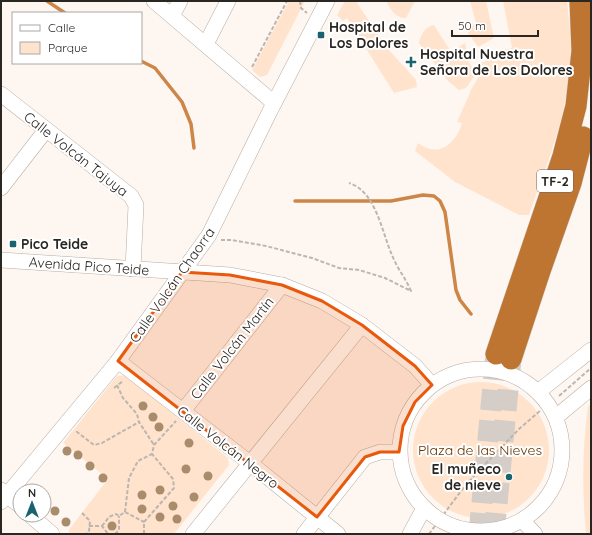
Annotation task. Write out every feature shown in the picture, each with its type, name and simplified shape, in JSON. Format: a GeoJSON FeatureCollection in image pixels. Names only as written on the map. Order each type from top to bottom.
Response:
{"type":"FeatureCollection","features":[{"type":"Feature","properties":{"kind":"highway","name":"TF-2"},"geometry":{"type":"LineString","coordinates":[[580,1],[582,51],[576,106],[563,156],[504,357],[540,271],[571,183],[591,105]]}},
{"type":"Feature","properties":{"kind":"street"},"geometry":{"type":"LineString","coordinates":[[154,1],[274,103]]}},
{"type":"Feature","properties":{"kind":"street"},"geometry":{"type":"LineString","coordinates":[[172,16],[180,1]]}},
{"type":"Feature","properties":{"kind":"street"},"geometry":{"type":"LineString","coordinates":[[206,44],[228,1]]}},
{"type":"Feature","properties":{"kind":"street","name":"Calle Volcán Chaorra"},"geometry":{"type":"LineString","coordinates":[[3,496],[118,361],[206,240],[274,103],[327,1]]}},
{"type":"Feature","properties":{"kind":"street","name":"Calle Volcán Tajuya"},"geometry":{"type":"LineString","coordinates":[[1,94],[131,196],[136,204],[133,270]]}},
{"type":"Feature","properties":{"kind":"street"},"geometry":{"type":"LineString","coordinates":[[1,188],[46,130]]}},
{"type":"Feature","properties":{"kind":"street","name":"Avenida Pico Teide"},"geometry":{"type":"LineString","coordinates":[[1,260],[133,270],[230,275],[282,285],[322,301],[362,325],[415,366],[432,385]]}},
{"type":"Feature","properties":{"kind":"street","name":"Calle Volcán Martín"},"geometry":{"type":"LineString","coordinates":[[183,411],[282,285]]}},
{"type":"Feature","properties":{"kind":"street"},"geometry":{"type":"LineString","coordinates":[[193,534],[362,325]]}},
{"type":"Feature","properties":{"kind":"street"},"geometry":{"type":"LineString","coordinates":[[538,392],[591,350]]}},
{"type":"Feature","properties":{"kind":"street","name":"Calle Volcán Negro"},"geometry":{"type":"LineString","coordinates":[[118,361],[250,463],[338,534]]}},
{"type":"Feature","properties":{"kind":"street"},"geometry":{"type":"LineString","coordinates":[[485,369],[501,372],[520,379],[538,392],[556,417],[562,439],[562,459],[558,478],[547,497],[536,510],[522,520],[501,529],[484,531],[447,527],[424,508],[408,486],[402,470],[399,452],[403,426],[415,402],[432,385],[457,373],[485,369]]}},
{"type":"Feature","properties":{"kind":"street"},"geometry":{"type":"LineString","coordinates":[[556,417],[591,388]]}},
{"type":"Feature","properties":{"kind":"street"},"geometry":{"type":"LineString","coordinates":[[304,534],[365,457],[380,452],[399,452]]}},
{"type":"Feature","properties":{"kind":"street"},"geometry":{"type":"LineString","coordinates":[[3,496],[12,501]]}},
{"type":"Feature","properties":{"kind":"street"},"geometry":{"type":"LineString","coordinates":[[410,534],[424,508]]}},
{"type":"Feature","properties":{"kind":"street"},"geometry":{"type":"LineString","coordinates":[[522,520],[535,534]]}},
{"type":"Feature","properties":{"kind":"street"},"geometry":{"type":"LineString","coordinates":[[39,523],[52,534]]}},
{"type":"Feature","properties":{"kind":"path"},"geometry":{"type":"LineString","coordinates":[[245,78],[287,1]]}},
{"type":"Feature","properties":{"kind":"path"},"geometry":{"type":"LineString","coordinates":[[206,240],[232,240],[266,246],[312,258],[339,268],[360,270],[385,278],[411,291],[392,255],[375,210],[367,196],[355,185],[349,183]]}},
{"type":"Feature","properties":{"kind":"path"},"geometry":{"type":"LineString","coordinates":[[555,399],[591,368]]}},
{"type":"Feature","properties":{"kind":"path"},"geometry":{"type":"LineString","coordinates":[[112,390],[124,380]]}},
{"type":"Feature","properties":{"kind":"path"},"geometry":{"type":"LineString","coordinates":[[117,385],[123,398],[137,414],[139,422],[154,445]]}},
{"type":"Feature","properties":{"kind":"path"},"geometry":{"type":"LineString","coordinates":[[565,385],[568,388]]}},
{"type":"Feature","properties":{"kind":"path"},"geometry":{"type":"LineString","coordinates":[[429,534],[447,527],[461,491],[519,429],[541,410]]}},
{"type":"Feature","properties":{"kind":"path"},"geometry":{"type":"LineString","coordinates":[[152,454],[154,445],[183,411]]}},
{"type":"Feature","properties":{"kind":"path"},"geometry":{"type":"LineString","coordinates":[[82,426],[76,432],[94,445],[102,443],[139,422]]}},
{"type":"Feature","properties":{"kind":"path"},"geometry":{"type":"LineString","coordinates":[[102,526],[109,517],[116,514],[119,516],[125,512],[129,478],[138,461],[152,454]]}},
{"type":"Feature","properties":{"kind":"path"},"geometry":{"type":"LineString","coordinates":[[144,534],[144,522],[174,488],[173,479],[152,454]]}},
{"type":"Feature","properties":{"kind":"path"},"geometry":{"type":"LineString","coordinates":[[125,512],[144,522]]}},
{"type":"Feature","properties":{"kind":"path"},"geometry":{"type":"LineString","coordinates":[[82,513],[90,521],[89,531],[86,534]]}},
{"type":"Feature","properties":{"kind":"path"},"geometry":{"type":"LineString","coordinates":[[115,534],[119,530],[119,516]]}},
{"type":"Feature","properties":{"kind":"path"},"geometry":{"type":"LineString","coordinates":[[89,526],[102,526]]}},
{"type":"Feature","properties":{"kind":"path"},"geometry":{"type":"LineString","coordinates":[[102,526],[108,534]]}},
{"type":"Feature","properties":{"kind":"highlighted area"},"geometry":{"type":"Polygon","coordinates":[[[182,272],[230,275],[282,285],[322,301],[362,325],[415,366],[432,385],[415,402],[403,426],[399,452],[380,452],[365,457],[317,517],[118,361],[182,272]]]}},
{"type":"Feature","properties":{"kind":"green space"},"geometry":{"type":"Polygon","coordinates":[[[289,1],[305,1],[267,75],[260,77],[252,70],[289,1]]]}},
{"type":"Feature","properties":{"kind":"green space"},"geometry":{"type":"Polygon","coordinates":[[[345,1],[359,1],[357,3],[388,49],[416,80],[417,87],[394,93],[347,18],[343,21],[337,15],[345,1]]]}},
{"type":"Feature","properties":{"kind":"green space"},"geometry":{"type":"Polygon","coordinates":[[[386,1],[415,1],[406,18],[402,18],[396,15],[386,1]]]}},
{"type":"Feature","properties":{"kind":"green space"},"geometry":{"type":"Polygon","coordinates":[[[470,1],[486,1],[494,38],[478,47],[466,30],[476,23],[470,1]]]}},
{"type":"Feature","properties":{"kind":"green space"},"geometry":{"type":"Polygon","coordinates":[[[503,1],[567,1],[571,57],[565,103],[549,160],[529,215],[519,215],[455,182],[415,151],[418,143],[426,148],[440,149],[456,137],[462,123],[457,122],[479,76],[478,64],[497,57],[502,50],[512,48],[503,1]]]}},
{"type":"Feature","properties":{"kind":"green space"},"geometry":{"type":"Polygon","coordinates":[[[434,25],[451,52],[465,43],[468,60],[475,75],[466,88],[459,90],[448,81],[419,43],[425,29],[434,25]]]}},
{"type":"Feature","properties":{"kind":"green space"},"geometry":{"type":"Polygon","coordinates":[[[125,375],[228,458],[229,465],[174,534],[71,534],[68,531],[108,479],[63,443],[117,376],[125,375]]]}},
{"type":"Feature","properties":{"kind":"green space","name":"Plaza de las Nieves"},"geometry":{"type":"Polygon","coordinates":[[[474,382],[488,382],[507,387],[519,393],[534,407],[544,424],[548,437],[548,463],[544,476],[538,488],[524,503],[519,507],[501,515],[488,518],[474,518],[455,513],[443,507],[428,493],[424,488],[416,470],[413,457],[413,443],[418,424],[424,412],[438,397],[443,393],[461,385],[474,382]]]}},
{"type":"Feature","properties":{"kind":"green space"},"geometry":{"type":"Polygon","coordinates":[[[591,404],[591,534],[586,534],[583,486],[584,454],[588,406],[591,404]]]}},
{"type":"Feature","properties":{"kind":"waterway"},"geometry":{"type":"LineString","coordinates":[[47,1],[64,12]]}},
{"type":"Feature","properties":{"kind":"waterway"},"geometry":{"type":"LineString","coordinates":[[142,62],[155,68],[182,102],[191,124],[194,148]]}},
{"type":"Feature","properties":{"kind":"waterway"},"geometry":{"type":"LineString","coordinates":[[295,201],[391,201],[423,195],[434,196],[440,201],[445,212],[456,290],[460,300],[471,314]]}},
{"type":"Feature","properties":{"kind":"tunnel"},"geometry":{"type":"LineString","coordinates":[[479,534],[496,354]]}},
{"type":"Feature","properties":{"kind":"tunnel"},"geometry":{"type":"LineString","coordinates":[[494,534],[511,359]]}},
{"type":"Feature","properties":{"kind":"place","name":"Hospital de Los Dolores"},"geometry":{"type":"Point","coordinates":[321,35]}},
{"type":"Feature","properties":{"kind":"place","name":"Hospital Nuestra Señora de Los Dolores"},"geometry":{"type":"Point","coordinates":[411,62]}},
{"type":"Feature","properties":{"kind":"place","name":"Pico Teide"},"geometry":{"type":"Point","coordinates":[13,244]}},
{"type":"Feature","properties":{"kind":"place","name":"El muñeco de nieve"},"geometry":{"type":"Point","coordinates":[509,477]}}]}
